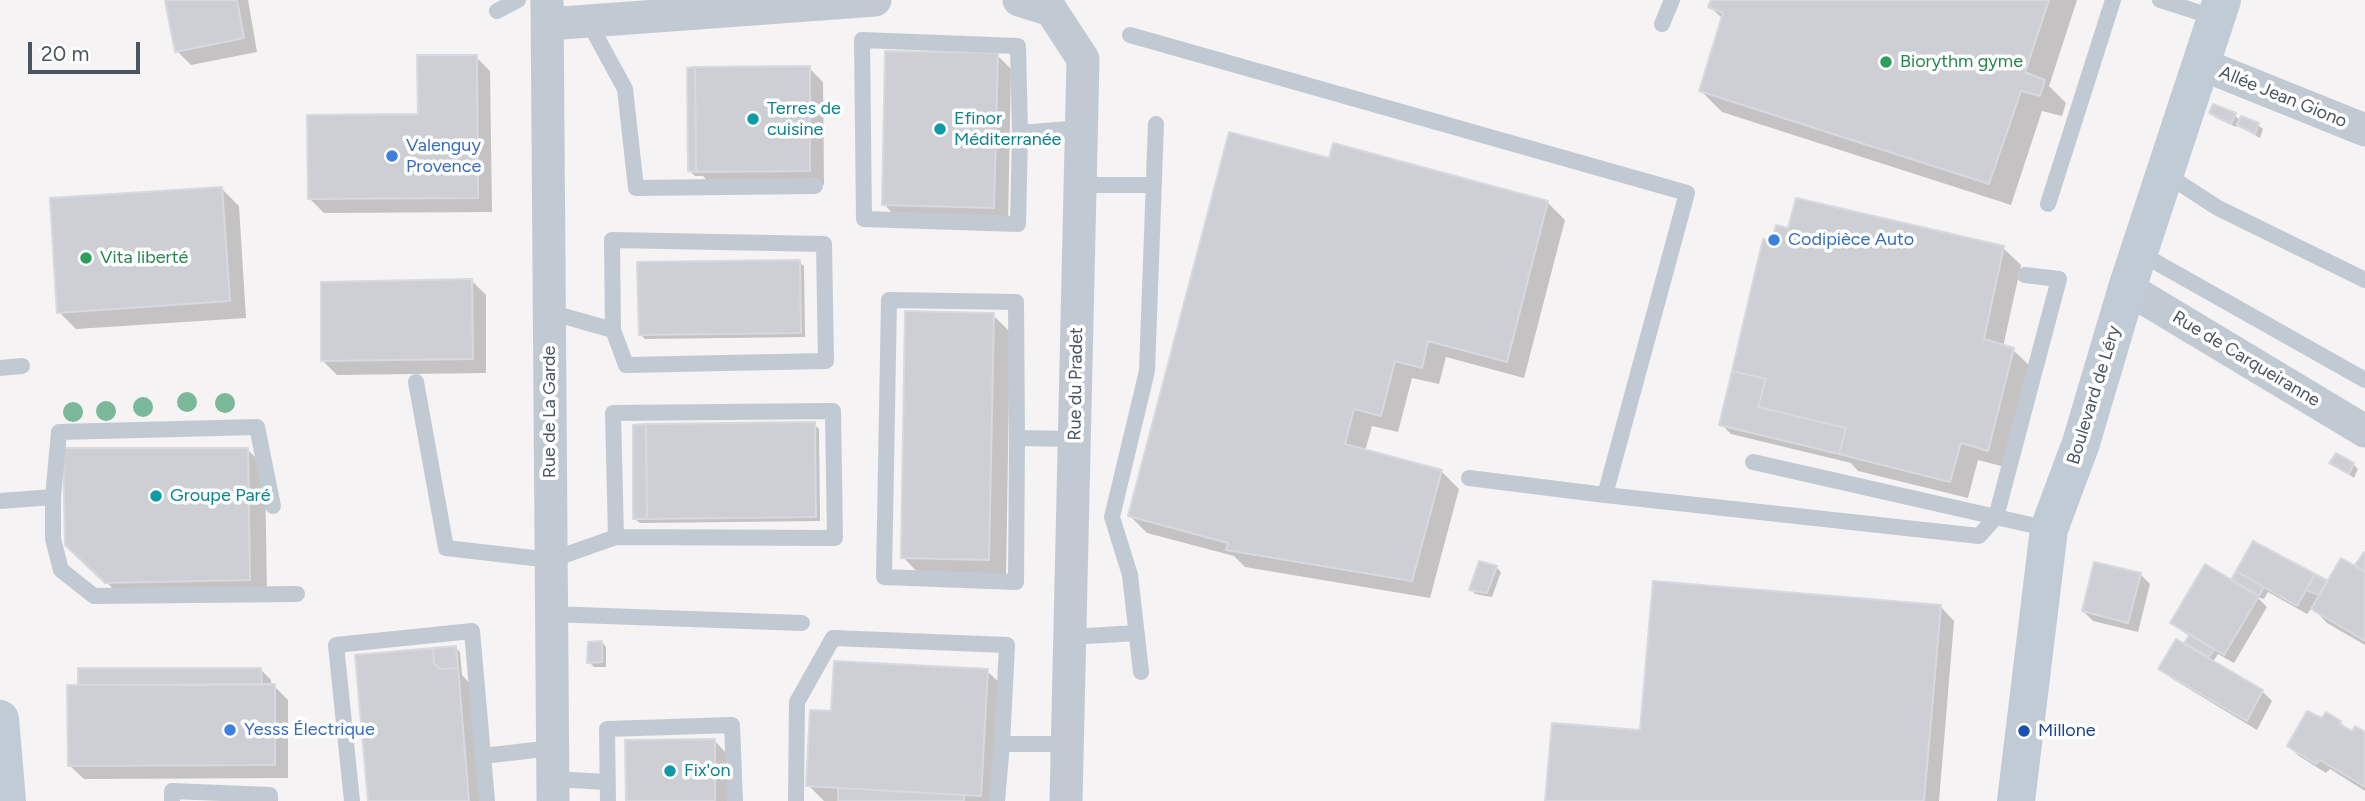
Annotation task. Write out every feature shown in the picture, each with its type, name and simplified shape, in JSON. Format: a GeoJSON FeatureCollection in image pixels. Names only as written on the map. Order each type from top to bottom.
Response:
{"type":"FeatureCollection","features":[{"type":"Feature","properties":{"kind":"street"},"geometry":{"type":"LineString","coordinates":[[547,12],[588,21],[875,0]]}},
{"type":"Feature","properties":{"kind":"street","name":"Rue du Pradet"},"geometry":{"type":"LineString","coordinates":[[1019,0],[1055,5],[1083,59],[1066,801]]}},
{"type":"Feature","properties":{"kind":"street","name":"Boulevard de Léry"},"geometry":{"type":"LineString","coordinates":[[2016,801],[2049,529],[2081,443],[2138,252],[2219,9]]}},
{"type":"Feature","properties":{"kind":"street","name":"Rue de La Garde"},"geometry":{"type":"LineString","coordinates":[[547,12],[552,776]]}},
{"type":"Feature","properties":{"kind":"street","name":"Allée Jean Giono"},"geometry":{"type":"LineString","coordinates":[[2201,64],[2365,130]]}},
{"type":"Feature","properties":{"kind":"street","name":"Rue de Carqueiranne"},"geometry":{"type":"LineString","coordinates":[[2127,288],[2365,431]]}},
{"type":"Feature","properties":{"kind":"street"},"geometry":{"type":"LineString","coordinates":[[0,719],[7,801]]}},
{"type":"Feature","properties":{"kind":"lane"},"geometry":{"type":"LineString","coordinates":[[497,11],[518,0]]}},
{"type":"Feature","properties":{"kind":"lane"},"geometry":{"type":"LineString","coordinates":[[1661,24],[1672,0]]}},
{"type":"Feature","properties":{"kind":"lane"},"geometry":{"type":"LineString","coordinates":[[2048,204],[2113,0]]}},
{"type":"Feature","properties":{"kind":"lane"},"geometry":{"type":"LineString","coordinates":[[2160,0],[2219,9]]}},
{"type":"Feature","properties":{"kind":"lane"},"geometry":{"type":"LineString","coordinates":[[588,21],[625,89],[636,188],[815,186]]}},
{"type":"Feature","properties":{"kind":"lane"},"geometry":{"type":"LineString","coordinates":[[1130,35],[1687,193],[1605,495]]}},
{"type":"Feature","properties":{"kind":"lane"},"geometry":{"type":"LineString","coordinates":[[862,40],[1018,46],[1020,133],[1018,224],[864,219],[862,40]]}},
{"type":"Feature","properties":{"kind":"lane"},"geometry":{"type":"LineString","coordinates":[[1141,672],[1130,575],[1112,517],[1147,371],[1156,124]]}},
{"type":"Feature","properties":{"kind":"lane"},"geometry":{"type":"LineString","coordinates":[[1020,133],[1082,128]]}},
{"type":"Feature","properties":{"kind":"lane"},"geometry":{"type":"LineString","coordinates":[[2164,173],[2218,208],[2365,280]]}},
{"type":"Feature","properties":{"kind":"lane"},"geometry":{"type":"LineString","coordinates":[[1080,185],[1154,185]]}},
{"type":"Feature","properties":{"kind":"lane"},"geometry":{"type":"LineString","coordinates":[[612,240],[824,244],[826,361],[626,365],[613,330],[612,240]]}},
{"type":"Feature","properties":{"kind":"lane"},"geometry":{"type":"LineString","coordinates":[[2138,252],[2365,380]]}},
{"type":"Feature","properties":{"kind":"lane"},"geometry":{"type":"LineString","coordinates":[[1469,478],[1979,536],[1996,517],[2059,279],[2025,275]]}},
{"type":"Feature","properties":{"kind":"lane"},"geometry":{"type":"LineString","coordinates":[[889,300],[1016,302],[1017,438],[1016,582],[884,577],[889,300]]}},
{"type":"Feature","properties":{"kind":"lane"},"geometry":{"type":"LineString","coordinates":[[550,312],[613,330]]}},
{"type":"Feature","properties":{"kind":"lane"},"geometry":{"type":"LineString","coordinates":[[0,368],[22,366]]}},
{"type":"Feature","properties":{"kind":"lane"},"geometry":{"type":"LineString","coordinates":[[416,382],[446,548],[551,560],[616,537],[835,538],[833,411],[613,413],[616,537]]}},
{"type":"Feature","properties":{"kind":"lane"},"geometry":{"type":"LineString","coordinates":[[272,506],[257,427],[59,432],[53,497],[53,539],[61,570],[94,596],[297,594]]}},
{"type":"Feature","properties":{"kind":"lane"},"geometry":{"type":"LineString","coordinates":[[1017,438],[1074,439]]}},
{"type":"Feature","properties":{"kind":"lane"},"geometry":{"type":"LineString","coordinates":[[1753,462],[2049,529]]}},
{"type":"Feature","properties":{"kind":"lane"},"geometry":{"type":"LineString","coordinates":[[0,501],[53,497]]}},
{"type":"Feature","properties":{"kind":"lane"},"geometry":{"type":"LineString","coordinates":[[551,614],[802,622]]}},
{"type":"Feature","properties":{"kind":"lane"},"geometry":{"type":"LineString","coordinates":[[352,801],[336,645],[472,631],[486,801]]}},
{"type":"Feature","properties":{"kind":"lane"},"geometry":{"type":"LineString","coordinates":[[1070,638],[1137,633]]}},
{"type":"Feature","properties":{"kind":"lane"},"geometry":{"type":"LineString","coordinates":[[796,801],[797,702],[833,638],[1007,645],[997,801]]}},
{"type":"Feature","properties":{"kind":"lane"},"geometry":{"type":"LineString","coordinates":[[608,801],[607,729],[732,725],[735,801]]}},
{"type":"Feature","properties":{"kind":"lane"},"geometry":{"type":"LineString","coordinates":[[1002,744],[1067,744]]}},
{"type":"Feature","properties":{"kind":"lane"},"geometry":{"type":"LineString","coordinates":[[483,756],[552,776],[607,782]]}},
{"type":"Feature","properties":{"kind":"lane"},"geometry":{"type":"LineString","coordinates":[[172,801],[172,791],[270,795],[270,801]]}},
{"type":"Feature","properties":{"kind":"building"},"geometry":{"type":"Polygon","coordinates":[[[165,0],[237,0],[244,38],[175,52],[165,0]]]}},
{"type":"Feature","properties":{"kind":"building"},"geometry":{"type":"Polygon","coordinates":[[[1711,0],[2049,0],[2025,72],[2045,80],[2040,96],[2021,91],[1989,184],[1699,91],[1723,13],[1708,7],[1711,0]]]}},
{"type":"Feature","properties":{"kind":"building","name":"Efinor Méditerranée"},"geometry":{"type":"Polygon","coordinates":[[[885,51],[998,53],[994,208],[882,205],[885,51]]]}},
{"type":"Feature","properties":{"kind":"building","name":"Valenguy Provence"},"geometry":{"type":"Polygon","coordinates":[[[417,55],[477,55],[478,198],[308,199],[307,115],[418,114],[417,55]]]}},
{"type":"Feature","properties":{"kind":"building","name":"Terres de cuisine"},"geometry":{"type":"Polygon","coordinates":[[[810,66],[810,171],[696,172],[695,67],[810,66]]]}},
{"type":"Feature","properties":{"kind":"building"},"geometry":{"type":"Polygon","coordinates":[[[695,67],[696,172],[688,171],[687,68],[695,67]]]}},
{"type":"Feature","properties":{"kind":"building"},"geometry":{"type":"Polygon","coordinates":[[[2213,104],[2236,113],[2231,124],[2209,113],[2213,104]]]}},
{"type":"Feature","properties":{"kind":"building"},"geometry":{"type":"Polygon","coordinates":[[[2241,116],[2259,123],[2255,134],[2237,125],[2241,116]]]}},
{"type":"Feature","properties":{"kind":"building"},"geometry":{"type":"Polygon","coordinates":[[[1229,132],[1329,158],[1333,143],[1548,201],[1507,362],[1428,341],[1422,368],[1395,361],[1381,416],[1354,409],[1345,444],[1442,470],[1412,581],[1226,550],[1228,543],[1128,516],[1229,132]]]}},
{"type":"Feature","properties":{"kind":"building"},"geometry":{"type":"Polygon","coordinates":[[[222,187],[230,301],[57,313],[50,198],[222,187]]]}},
{"type":"Feature","properties":{"kind":"building"},"geometry":{"type":"Polygon","coordinates":[[[1796,198],[2004,246],[1984,339],[2014,348],[1988,451],[1961,443],[1950,482],[1839,454],[1846,428],[1758,407],[1766,379],[1732,371],[1763,239],[1772,241],[1776,225],[1788,228],[1796,198]]]}},
{"type":"Feature","properties":{"kind":"building"},"geometry":{"type":"Polygon","coordinates":[[[800,260],[801,333],[639,335],[637,262],[800,260]]]}},
{"type":"Feature","properties":{"kind":"building"},"geometry":{"type":"Polygon","coordinates":[[[472,279],[473,359],[321,361],[321,282],[472,279]]]}},
{"type":"Feature","properties":{"kind":"building"},"geometry":{"type":"Polygon","coordinates":[[[905,311],[994,313],[989,560],[901,558],[905,311]]]}},
{"type":"Feature","properties":{"kind":"building"},"geometry":{"type":"Polygon","coordinates":[[[1732,371],[1766,379],[1758,407],[1846,428],[1839,454],[1719,425],[1732,371]]]}},
{"type":"Feature","properties":{"kind":"building"},"geometry":{"type":"Polygon","coordinates":[[[815,422],[816,517],[647,519],[646,424],[815,422]]]}},
{"type":"Feature","properties":{"kind":"building"},"geometry":{"type":"Polygon","coordinates":[[[646,424],[647,519],[633,519],[633,425],[646,424]]]}},
{"type":"Feature","properties":{"kind":"building","name":"Groupe Paré"},"geometry":{"type":"Polygon","coordinates":[[[63,448],[248,448],[250,580],[105,583],[65,545],[63,448]]]}},
{"type":"Feature","properties":{"kind":"building"},"geometry":{"type":"Polygon","coordinates":[[[2336,453],[2354,463],[2349,474],[2329,463],[2336,453]]]}},
{"type":"Feature","properties":{"kind":"building"},"geometry":{"type":"Polygon","coordinates":[[[2253,541],[2315,574],[2297,606],[2236,571],[2253,541]]]}},
{"type":"Feature","properties":{"kind":"building"},"geometry":{"type":"Polygon","coordinates":[[[2365,552],[2365,572],[2355,565],[2365,552]]]}},
{"type":"Feature","properties":{"kind":"building"},"geometry":{"type":"Polygon","coordinates":[[[2341,558],[2365,572],[2365,641],[2311,609],[2341,558]]]}},
{"type":"Feature","properties":{"kind":"building"},"geometry":{"type":"Polygon","coordinates":[[[1479,561],[1497,566],[1487,593],[1469,590],[1479,561]]]}},
{"type":"Feature","properties":{"kind":"building"},"geometry":{"type":"Polygon","coordinates":[[[2094,562],[2141,573],[2128,623],[2082,611],[2094,562]]]}},
{"type":"Feature","properties":{"kind":"building"},"geometry":{"type":"Polygon","coordinates":[[[2205,564],[2259,596],[2224,655],[2170,623],[2205,564]]]}},
{"type":"Feature","properties":{"kind":"building"},"geometry":{"type":"Polygon","coordinates":[[[2236,571],[2264,587],[2259,596],[2231,580],[2236,571]]]}},
{"type":"Feature","properties":{"kind":"building"},"geometry":{"type":"Polygon","coordinates":[[[2315,574],[2328,581],[2319,595],[2306,590],[2315,574]]]}},
{"type":"Feature","properties":{"kind":"building"},"geometry":{"type":"Polygon","coordinates":[[[1653,581],[1941,605],[1924,801],[1545,801],[1552,723],[1640,730],[1653,581]]]}},
{"type":"Feature","properties":{"kind":"building"},"geometry":{"type":"Polygon","coordinates":[[[2190,634],[2214,649],[2209,657],[2184,643],[2190,634]]]}},
{"type":"Feature","properties":{"kind":"building"},"geometry":{"type":"Polygon","coordinates":[[[2176,639],[2263,690],[2247,721],[2158,669],[2176,639]]]}},
{"type":"Feature","properties":{"kind":"building"},"geometry":{"type":"Polygon","coordinates":[[[602,641],[602,662],[587,663],[588,642],[602,641]]]}},
{"type":"Feature","properties":{"kind":"building"},"geometry":{"type":"Polygon","coordinates":[[[456,646],[458,668],[440,669],[434,664],[433,648],[456,646]]]}},
{"type":"Feature","properties":{"kind":"building"},"geometry":{"type":"Polygon","coordinates":[[[433,648],[434,664],[440,669],[458,668],[469,801],[368,801],[355,655],[433,648]]]}},
{"type":"Feature","properties":{"kind":"building"},"geometry":{"type":"Polygon","coordinates":[[[834,661],[988,669],[981,796],[806,786],[810,710],[831,711],[834,661]]]}},
{"type":"Feature","properties":{"kind":"building"},"geometry":{"type":"Polygon","coordinates":[[[78,668],[261,668],[262,685],[78,685],[78,668]]]}},
{"type":"Feature","properties":{"kind":"building"},"geometry":{"type":"Polygon","coordinates":[[[275,684],[275,765],[68,766],[67,685],[275,684]]]}},
{"type":"Feature","properties":{"kind":"building"},"geometry":{"type":"Polygon","coordinates":[[[2307,711],[2322,718],[2326,712],[2352,731],[2355,726],[2365,732],[2365,787],[2320,760],[2316,764],[2287,746],[2307,711]]]}},
{"type":"Feature","properties":{"kind":"building","name":"Fix'on"},"geometry":{"type":"Polygon","coordinates":[[[715,739],[715,801],[626,801],[625,740],[715,739]]]}},
{"type":"Feature","properties":{"kind":"building"},"geometry":{"type":"Polygon","coordinates":[[[838,788],[964,795],[964,801],[838,801],[838,788]]]}},
{"type":"Feature","properties":{"kind":"place","name":"Biorythm gyme"},"geometry":{"type":"Point","coordinates":[1886,62]}},
{"type":"Feature","properties":{"kind":"place","name":"Terres de cuisine"},"geometry":{"type":"Point","coordinates":[753,119]}},
{"type":"Feature","properties":{"kind":"place","name":"Efinor Méditerranée"},"geometry":{"type":"Point","coordinates":[940,129]}},
{"type":"Feature","properties":{"kind":"place","name":"Valenguy Provence"},"geometry":{"type":"Point","coordinates":[392,156]}},
{"type":"Feature","properties":{"kind":"place","name":"Codipièce Auto"},"geometry":{"type":"Point","coordinates":[1774,240]}},
{"type":"Feature","properties":{"kind":"place","name":"Vita liberté"},"geometry":{"type":"Point","coordinates":[86,258]}},
{"type":"Feature","properties":{"kind":"place","name":"Groupe Paré"},"geometry":{"type":"Point","coordinates":[156,496]}},
{"type":"Feature","properties":{"kind":"place","name":"Yesss Électrique"},"geometry":{"type":"Point","coordinates":[230,730]}},
{"type":"Feature","properties":{"kind":"place","name":"Millone"},"geometry":{"type":"Point","coordinates":[2024,731]}},
{"type":"Feature","properties":{"kind":"place","name":"Fix'on"},"geometry":{"type":"Point","coordinates":[670,771]}}]}
